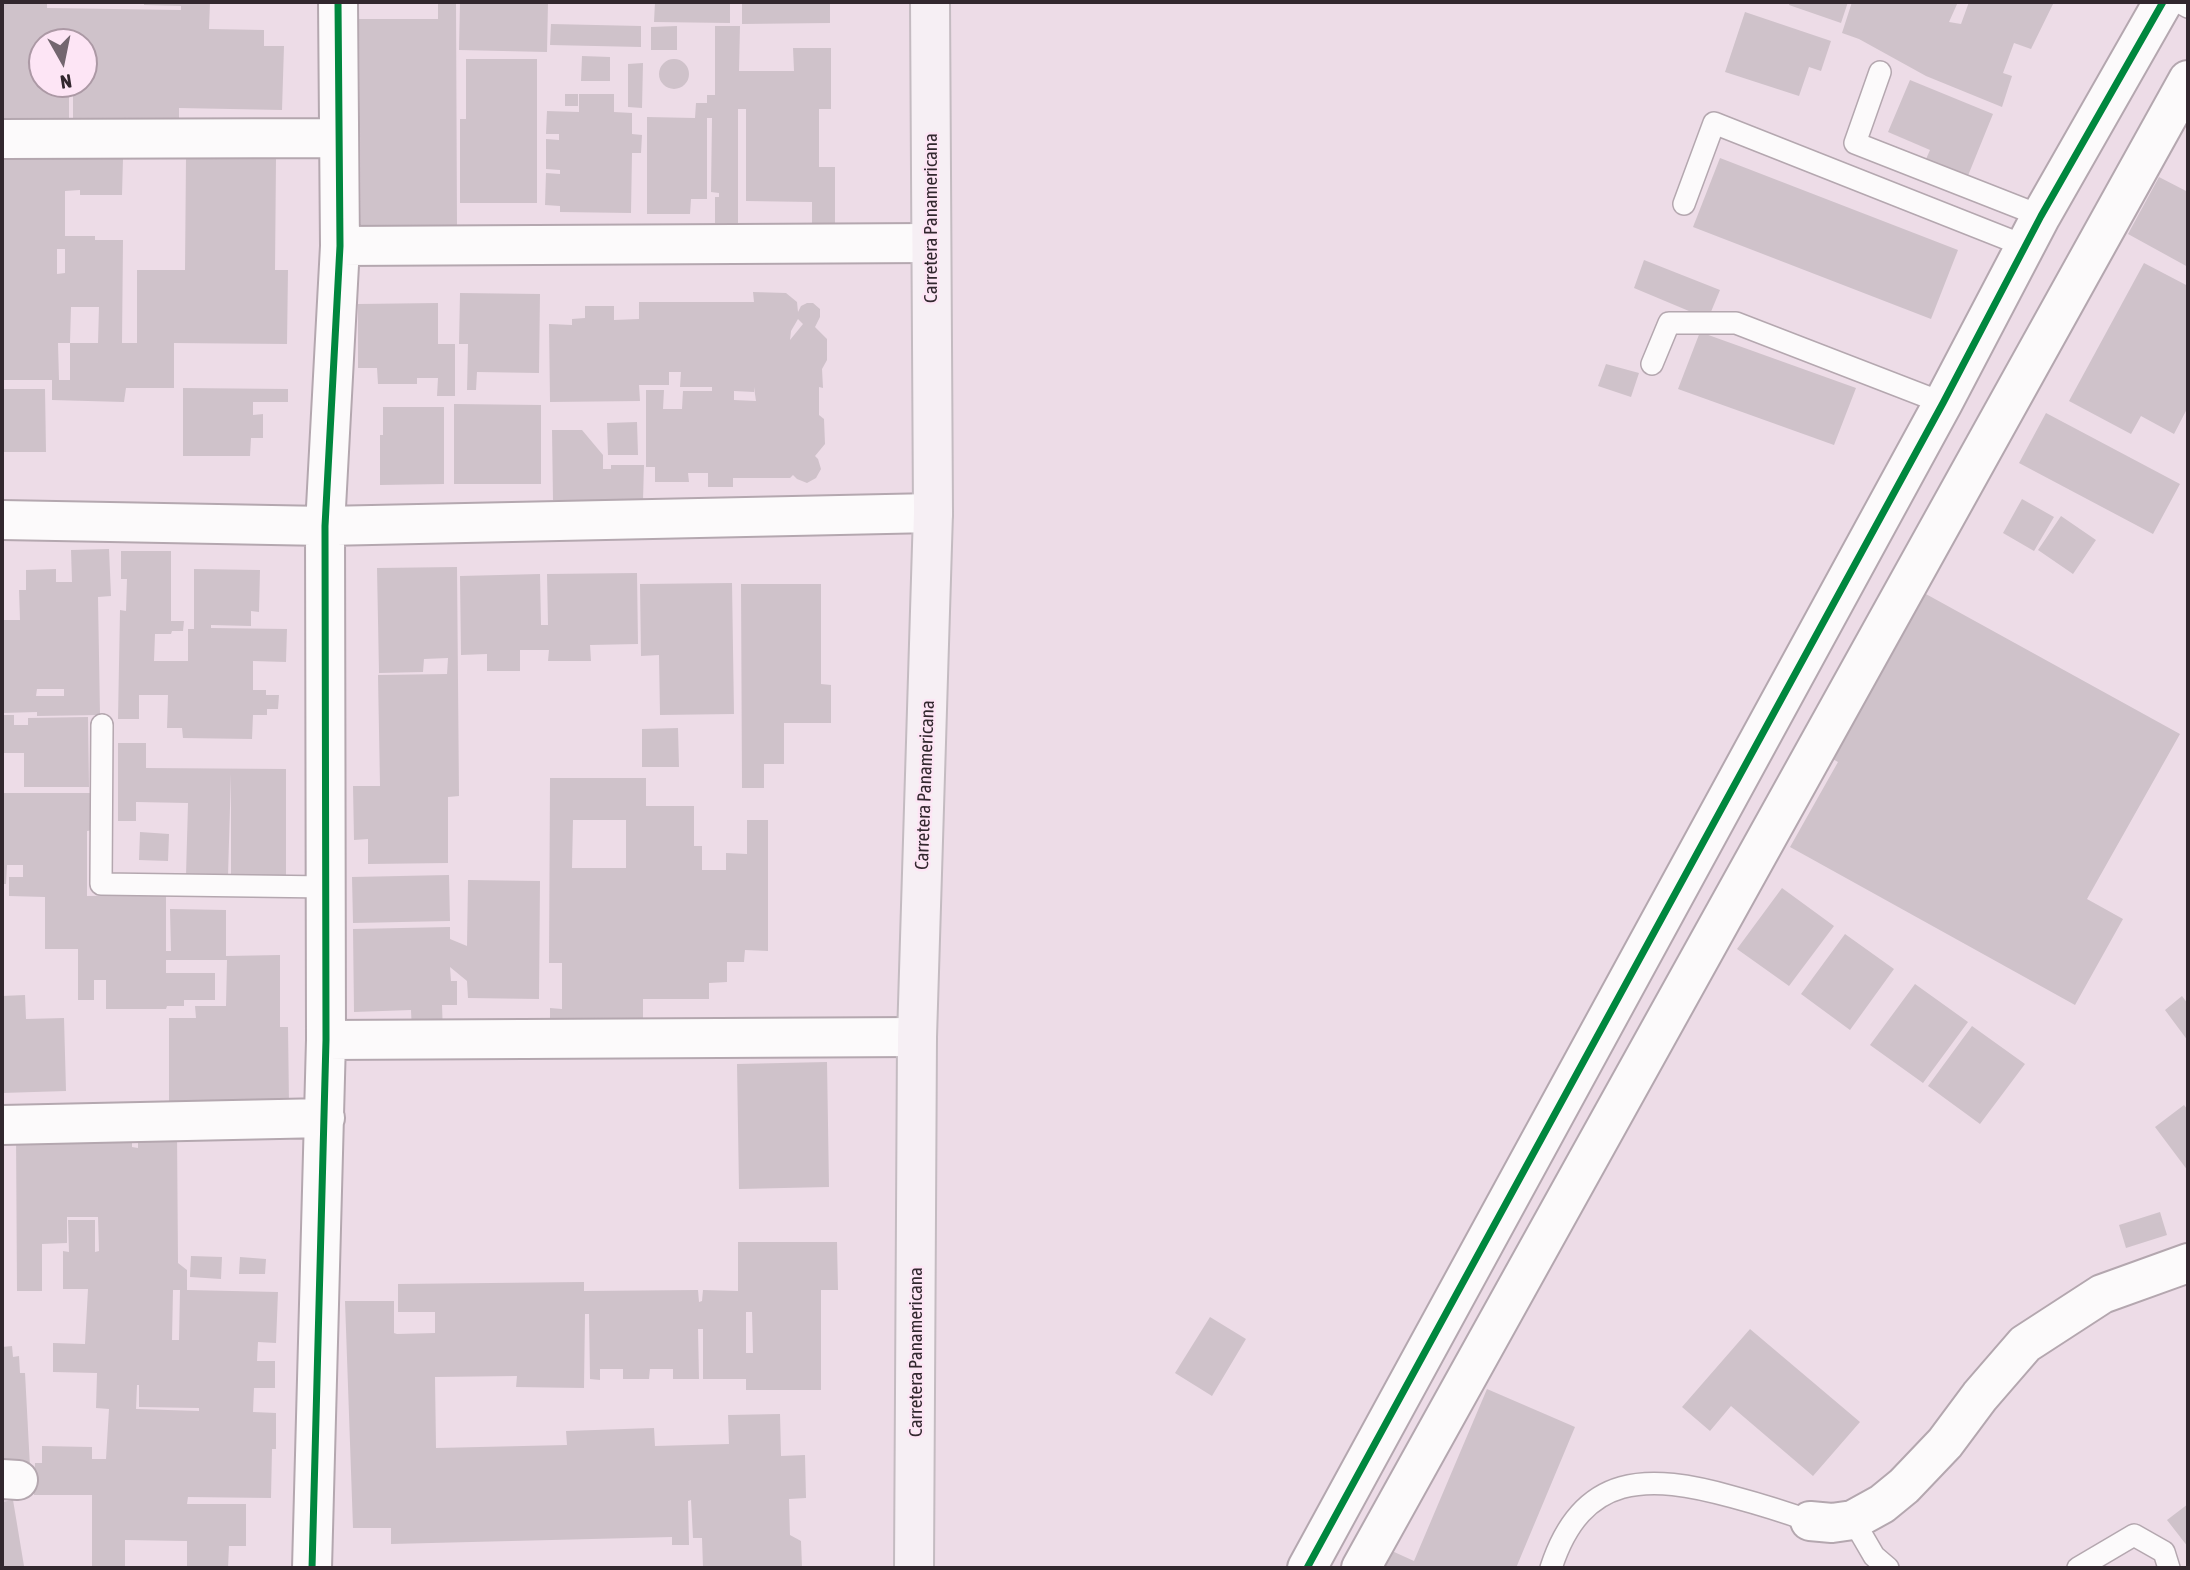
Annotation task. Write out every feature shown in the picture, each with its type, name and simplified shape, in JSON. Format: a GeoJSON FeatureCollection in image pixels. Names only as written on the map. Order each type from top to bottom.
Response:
{"type":"FeatureCollection","features":[{"type":"Feature","properties":{"kind":"main road","name":"Carretera Panamericana"},"geometry":{"type":"LineString","coordinates":[[914,1568],[917,1037],[933,513],[930,2]]}},
{"type":"Feature","properties":{"kind":"street"},"geometry":{"type":"LineString","coordinates":[[313,1568],[327,1040],[325,526],[340,246],[338,2]]}},
{"type":"Feature","properties":{"kind":"street"},"geometry":{"type":"LineString","coordinates":[[1307,1568],[1943,403],[2033,231],[2163,2]]}},
{"type":"Feature","properties":{"kind":"street"},"geometry":{"type":"LineString","coordinates":[[1361,1568],[2188,80]]}},
{"type":"Feature","properties":{"kind":"street"},"geometry":{"type":"LineString","coordinates":[[2,139],[340,138]]}},
{"type":"Feature","properties":{"kind":"street"},"geometry":{"type":"LineString","coordinates":[[340,246],[931,243]]}},
{"type":"Feature","properties":{"kind":"street"},"geometry":{"type":"LineString","coordinates":[[2,520],[325,526],[933,513]]}},
{"type":"Feature","properties":{"kind":"street"},"geometry":{"type":"LineString","coordinates":[[327,1040],[917,1037]]}},
{"type":"Feature","properties":{"kind":"street"},"geometry":{"type":"LineString","coordinates":[[2,1125],[325,1118]]}},
{"type":"Feature","properties":{"kind":"street"},"geometry":{"type":"LineString","coordinates":[[1810,1521],[1832,1523],[1853,1520],[1875,1509],[1904,1486],[1945,1443],[1980,1396],[2025,1344],[2102,1294],[2188,1263]]}},
{"type":"Feature","properties":{"kind":"lane"},"geometry":{"type":"LineString","coordinates":[[2179,2],[2188,7]]}},
{"type":"Feature","properties":{"kind":"lane"},"geometry":{"type":"LineString","coordinates":[[1880,72],[1855,143],[2033,231]]}},
{"type":"Feature","properties":{"kind":"lane"},"geometry":{"type":"LineString","coordinates":[[1684,204],[1714,123],[2033,231]]}},
{"type":"Feature","properties":{"kind":"lane"},"geometry":{"type":"LineString","coordinates":[[1652,364],[1669,323],[1736,323],[1943,403]]}},
{"type":"Feature","properties":{"kind":"lane"},"geometry":{"type":"LineString","coordinates":[[103,724],[101,884],[327,887]]}},
{"type":"Feature","properties":{"kind":"lane"},"geometry":{"type":"LineString","coordinates":[[1551,1568],[1560,1543],[1573,1521],[1603,1493],[1627,1485],[1674,1483],[1810,1521]]}},
{"type":"Feature","properties":{"kind":"lane"},"geometry":{"type":"LineString","coordinates":[[1853,1520],[1874,1556],[1888,1568]]}},
{"type":"Feature","properties":{"kind":"lane"},"geometry":{"type":"LineString","coordinates":[[2078,1568],[2134,1535],[2164,1552],[2169,1568]]}},
{"type":"Feature","properties":{"kind":"building"},"geometry":{"type":"Polygon","coordinates":[[[2,2],[47,2],[47,8],[181,10],[181,6],[144,5],[144,2],[210,2],[209,29],[264,30],[264,46],[284,46],[282,110],[179,108],[179,131],[73,130],[73,98],[98,98],[98,28],[28,28],[28,98],[69,98],[69,130],[2,129],[2,2]]]}},
{"type":"Feature","properties":{"kind":"building"},"geometry":{"type":"Polygon","coordinates":[[[438,2],[456,2],[457,226],[361,227],[359,19],[438,19],[438,2]]]}},
{"type":"Feature","properties":{"kind":"building"},"geometry":{"type":"Polygon","coordinates":[[[460,2],[548,2],[547,52],[459,50],[460,2]]]}},
{"type":"Feature","properties":{"kind":"building"},"geometry":{"type":"Polygon","coordinates":[[[655,2],[730,2],[730,23],[654,22],[655,2]]]}},
{"type":"Feature","properties":{"kind":"building"},"geometry":{"type":"Polygon","coordinates":[[[742,2],[830,2],[830,23],[742,24],[742,2]]]}},
{"type":"Feature","properties":{"kind":"building"},"geometry":{"type":"Polygon","coordinates":[[[1790,2],[1848,2],[1841,23],[1789,5],[1790,2]]]}},
{"type":"Feature","properties":{"kind":"building"},"geometry":{"type":"Polygon","coordinates":[[[1852,2],[1958,2],[1949,22],[1961,24],[1969,2],[2054,2],[2031,49],[2014,43],[2003,73],[2012,76],[2002,107],[1926,76],[1859,39],[1842,33],[1852,2]]]}},
{"type":"Feature","properties":{"kind":"building"},"geometry":{"type":"Polygon","coordinates":[[[1745,12],[1831,41],[1821,71],[1809,67],[1799,96],[1725,72],[1745,12]]]}},
{"type":"Feature","properties":{"kind":"building"},"geometry":{"type":"Polygon","coordinates":[[[551,24],[641,26],[641,47],[550,45],[551,24]]]}},
{"type":"Feature","properties":{"kind":"building"},"geometry":{"type":"Polygon","coordinates":[[[677,26],[677,50],[651,50],[651,27],[677,26]]]}},
{"type":"Feature","properties":{"kind":"building"},"geometry":{"type":"Polygon","coordinates":[[[715,26],[740,26],[739,71],[794,71],[793,48],[831,48],[831,109],[819,109],[819,167],[835,167],[835,232],[812,232],[812,202],[746,201],[746,109],[738,109],[738,223],[715,223],[715,197],[719,197],[719,193],[711,192],[712,118],[707,118],[707,199],[691,199],[690,214],[647,214],[647,117],[695,118],[696,103],[707,103],[707,95],[715,95],[715,26]]]}},
{"type":"Feature","properties":{"kind":"building"},"geometry":{"type":"Polygon","coordinates":[[[582,56],[610,57],[610,81],[581,81],[582,56]]]}},
{"type":"Feature","properties":{"kind":"building"},"geometry":{"type":"Polygon","coordinates":[[[466,59],[537,59],[537,203],[460,203],[460,119],[466,119],[466,59]]]}},
{"type":"Feature","properties":{"kind":"building"},"geometry":{"type":"Polygon","coordinates":[[[674,59],[685,63],[689,74],[685,85],[674,89],[663,85],[659,74],[663,63],[674,59]]]}},
{"type":"Feature","properties":{"kind":"building"},"geometry":{"type":"Polygon","coordinates":[[[643,63],[642,108],[628,107],[628,64],[643,63]]]}},
{"type":"Feature","properties":{"kind":"building"},"geometry":{"type":"Polygon","coordinates":[[[1910,80],[1993,114],[1965,183],[1923,166],[1930,150],[1888,132],[1910,80]]]}},
{"type":"Feature","properties":{"kind":"building"},"geometry":{"type":"Polygon","coordinates":[[[565,94],[578,94],[578,106],[565,106],[565,94]]]}},
{"type":"Feature","properties":{"kind":"building"},"geometry":{"type":"Polygon","coordinates":[[[579,94],[614,94],[614,112],[632,113],[632,134],[642,135],[641,153],[632,153],[631,213],[560,212],[560,206],[545,205],[546,173],[560,174],[560,170],[546,169],[546,139],[559,140],[559,134],[546,134],[547,111],[579,112],[579,94]]]}},
{"type":"Feature","properties":{"kind":"building"},"geometry":{"type":"Polygon","coordinates":[[[1720,158],[1958,250],[1931,319],[1693,227],[1720,158]]]}},
{"type":"Feature","properties":{"kind":"building"},"geometry":{"type":"Polygon","coordinates":[[[2,159],[123,159],[122,195],[80,195],[80,190],[65,191],[65,236],[123,240],[122,343],[137,343],[137,270],[185,270],[186,159],[276,159],[275,270],[288,270],[287,344],[174,343],[174,388],[126,388],[124,402],[52,400],[52,380],[2,380],[2,159]],[[57,249],[57,274],[65,273],[65,249],[57,249]],[[71,307],[70,343],[98,343],[99,307],[71,307]],[[58,343],[59,380],[70,380],[70,343],[58,343]]]}},
{"type":"Feature","properties":{"kind":"building"},"geometry":{"type":"Polygon","coordinates":[[[2159,177],[2188,192],[2188,267],[2128,234],[2159,177]]]}},
{"type":"Feature","properties":{"kind":"building"},"geometry":{"type":"Polygon","coordinates":[[[1644,260],[1720,290],[1708,319],[1634,288],[1644,260]]]}},
{"type":"Feature","properties":{"kind":"building"},"geometry":{"type":"Polygon","coordinates":[[[2144,263],[2188,286],[2188,407],[2174,434],[2141,416],[2131,434],[2069,401],[2144,263]]]}},
{"type":"Feature","properties":{"kind":"building"},"geometry":{"type":"Polygon","coordinates":[[[753,292],[786,293],[797,302],[798,312],[801,306],[807,303],[813,303],[820,309],[820,317],[815,327],[827,339],[827,360],[822,369],[823,388],[819,387],[819,415],[824,419],[825,444],[815,456],[821,469],[816,478],[807,483],[793,475],[790,478],[733,478],[733,487],[708,487],[708,473],[688,473],[689,482],[655,482],[655,467],[646,467],[646,390],[664,390],[663,409],[682,409],[683,391],[712,391],[712,387],[680,387],[681,372],[669,372],[669,385],[639,385],[640,401],[550,402],[549,324],[572,325],[572,319],[585,318],[585,306],[614,306],[614,320],[639,319],[639,302],[754,302],[753,292]],[[798,319],[791,331],[790,340],[803,324],[798,319]],[[754,387],[754,392],[734,391],[734,400],[756,401],[754,387]]]}},
{"type":"Feature","properties":{"kind":"building"},"geometry":{"type":"Polygon","coordinates":[[[460,293],[540,294],[539,373],[477,372],[476,390],[467,390],[468,344],[459,344],[460,293]]]}},
{"type":"Feature","properties":{"kind":"building"},"geometry":{"type":"Polygon","coordinates":[[[438,303],[438,344],[455,344],[455,396],[437,396],[438,378],[417,378],[417,384],[378,384],[377,368],[358,368],[358,304],[438,303]]]}},
{"type":"Feature","properties":{"kind":"building"},"geometry":{"type":"Polygon","coordinates":[[[1700,332],[1856,388],[1834,445],[1678,389],[1700,332]]]}},
{"type":"Feature","properties":{"kind":"building"},"geometry":{"type":"Polygon","coordinates":[[[1606,364],[1639,373],[1631,397],[1598,386],[1606,364]]]}},
{"type":"Feature","properties":{"kind":"building"},"geometry":{"type":"Polygon","coordinates":[[[183,388],[288,389],[288,402],[253,402],[253,415],[263,414],[263,438],[251,438],[250,456],[183,456],[183,388]]]}},
{"type":"Feature","properties":{"kind":"building"},"geometry":{"type":"Polygon","coordinates":[[[2,389],[45,389],[46,452],[2,452],[2,389]]]}},
{"type":"Feature","properties":{"kind":"building"},"geometry":{"type":"Polygon","coordinates":[[[454,404],[541,405],[541,484],[454,484],[454,404]]]}},
{"type":"Feature","properties":{"kind":"building"},"geometry":{"type":"Polygon","coordinates":[[[383,407],[444,407],[444,484],[380,485],[383,407]]]}},
{"type":"Feature","properties":{"kind":"building"},"geometry":{"type":"Polygon","coordinates":[[[2046,413],[2180,484],[2153,534],[2019,463],[2046,413]]]}},
{"type":"Feature","properties":{"kind":"building"},"geometry":{"type":"Polygon","coordinates":[[[637,422],[638,455],[608,455],[607,423],[637,422]]]}},
{"type":"Feature","properties":{"kind":"building"},"geometry":{"type":"Polygon","coordinates":[[[552,430],[582,430],[603,455],[603,469],[611,469],[611,465],[644,465],[643,500],[553,500],[552,430]]]}},
{"type":"Feature","properties":{"kind":"building"},"geometry":{"type":"Polygon","coordinates":[[[2022,499],[2054,517],[2034,551],[2003,533],[2022,499]]]}},
{"type":"Feature","properties":{"kind":"building"},"geometry":{"type":"Polygon","coordinates":[[[2061,516],[2096,540],[2073,574],[2038,550],[2061,516]]]}},
{"type":"Feature","properties":{"kind":"building"},"geometry":{"type":"Polygon","coordinates":[[[109,549],[111,596],[98,597],[100,715],[37,716],[37,712],[2,713],[2,620],[20,620],[19,590],[26,590],[26,570],[56,569],[56,582],[72,582],[71,550],[109,549]],[[37,689],[36,696],[64,696],[64,689],[37,689]]]}},
{"type":"Feature","properties":{"kind":"building"},"geometry":{"type":"Polygon","coordinates":[[[121,551],[171,551],[171,621],[184,621],[183,631],[155,634],[154,661],[188,661],[188,629],[194,629],[194,569],[260,570],[259,612],[251,611],[251,626],[211,625],[211,628],[287,629],[286,662],[253,661],[253,690],[266,690],[266,695],[279,695],[278,709],[267,709],[267,715],[253,715],[252,739],[183,738],[182,728],[167,728],[168,695],[139,695],[139,719],[118,719],[120,610],[126,611],[127,579],[121,579],[121,551]]]}},
{"type":"Feature","properties":{"kind":"building"},"geometry":{"type":"Polygon","coordinates":[[[457,567],[459,796],[448,797],[448,863],[368,864],[368,839],[354,840],[353,786],[380,786],[378,675],[447,674],[448,658],[424,659],[423,672],[379,673],[377,568],[457,567]]]}},
{"type":"Feature","properties":{"kind":"building"},"geometry":{"type":"Polygon","coordinates":[[[637,573],[638,644],[590,645],[591,661],[548,661],[549,650],[520,650],[520,671],[487,671],[487,654],[461,655],[460,576],[540,574],[541,625],[548,625],[547,574],[637,573]]]}},
{"type":"Feature","properties":{"kind":"building"},"geometry":{"type":"Polygon","coordinates":[[[732,583],[734,714],[660,715],[659,655],[641,656],[640,584],[732,583]]]}},
{"type":"Feature","properties":{"kind":"building"},"geometry":{"type":"Polygon","coordinates":[[[741,584],[821,584],[821,684],[831,685],[831,723],[784,723],[784,764],[764,764],[764,788],[742,788],[741,584]]]}},
{"type":"Feature","properties":{"kind":"building"},"geometry":{"type":"Polygon","coordinates":[[[1915,588],[2180,734],[2087,899],[2123,919],[2075,1005],[1790,847],[1838,762],[1822,753],[1915,588]]]}},
{"type":"Feature","properties":{"kind":"building"},"geometry":{"type":"Polygon","coordinates":[[[2,715],[14,715],[14,725],[28,725],[28,718],[88,717],[89,787],[24,787],[24,753],[2,753],[2,715]]]}},
{"type":"Feature","properties":{"kind":"building"},"geometry":{"type":"Polygon","coordinates":[[[678,728],[679,767],[642,767],[642,729],[678,728]]]}},
{"type":"Feature","properties":{"kind":"building"},"geometry":{"type":"Polygon","coordinates":[[[118,743],[146,743],[146,768],[286,769],[286,876],[231,875],[231,774],[228,876],[186,876],[188,803],[136,802],[136,821],[118,821],[118,743]]]}},
{"type":"Feature","properties":{"kind":"building"},"geometry":{"type":"Polygon","coordinates":[[[550,778],[646,778],[646,806],[694,806],[694,846],[702,846],[702,870],[726,870],[726,853],[747,854],[747,820],[768,820],[768,951],[745,950],[744,962],[727,962],[727,982],[709,983],[709,999],[643,999],[643,1018],[550,1018],[550,1008],[562,1009],[562,963],[549,963],[550,778]],[[573,820],[572,868],[626,868],[626,820],[573,820]]]}},
{"type":"Feature","properties":{"kind":"building"},"geometry":{"type":"Polygon","coordinates":[[[2,793],[94,793],[94,830],[87,831],[87,896],[166,895],[166,951],[171,951],[170,909],[226,910],[226,956],[280,955],[280,1027],[288,1027],[289,1104],[169,1105],[169,1018],[196,1018],[195,1006],[226,1006],[227,960],[166,960],[166,973],[215,973],[215,1000],[184,1000],[184,1006],[167,1006],[166,1009],[106,1009],[106,980],[94,980],[94,1000],[78,1000],[78,949],[45,949],[45,897],[9,896],[9,877],[23,877],[23,865],[7,865],[6,884],[2,884],[2,793]]]}},
{"type":"Feature","properties":{"kind":"building"},"geometry":{"type":"Polygon","coordinates":[[[140,832],[169,834],[168,861],[139,860],[140,832]]]}},
{"type":"Feature","properties":{"kind":"building"},"geometry":{"type":"Polygon","coordinates":[[[449,875],[450,921],[353,923],[352,877],[449,875]]]}},
{"type":"Feature","properties":{"kind":"building"},"geometry":{"type":"Polygon","coordinates":[[[468,880],[540,881],[539,999],[468,998],[467,981],[450,967],[451,981],[457,981],[457,1005],[442,1005],[443,1034],[412,1034],[411,1010],[354,1012],[353,929],[450,927],[450,939],[467,946],[468,880]]]}},
{"type":"Feature","properties":{"kind":"building"},"geometry":{"type":"Polygon","coordinates":[[[1782,888],[1834,926],[1789,986],[1737,949],[1782,888]]]}},
{"type":"Feature","properties":{"kind":"building"},"geometry":{"type":"Polygon","coordinates":[[[1845,934],[1894,969],[1850,1030],[1801,994],[1845,934]]]}},
{"type":"Feature","properties":{"kind":"building"},"geometry":{"type":"Polygon","coordinates":[[[1915,984],[1968,1022],[1923,1083],[1870,1045],[1915,984]]]}},
{"type":"Feature","properties":{"kind":"building"},"geometry":{"type":"Polygon","coordinates":[[[25,995],[26,1019],[64,1018],[66,1091],[2,1093],[2,996],[25,995]]]}},
{"type":"Feature","properties":{"kind":"building"},"geometry":{"type":"Polygon","coordinates":[[[2182,996],[2188,1004],[2188,1041],[2165,1010],[2182,996]]]}},
{"type":"Feature","properties":{"kind":"building"},"geometry":{"type":"Polygon","coordinates":[[[1972,1026],[2025,1064],[1980,1124],[1928,1086],[1972,1026]]]}},
{"type":"Feature","properties":{"kind":"building"},"geometry":{"type":"Polygon","coordinates":[[[827,1062],[829,1187],[739,1189],[737,1064],[827,1062]]]}},
{"type":"Feature","properties":{"kind":"building"},"geometry":{"type":"Polygon","coordinates":[[[2184,1105],[2188,1110],[2188,1171],[2155,1127],[2184,1105]]]}},
{"type":"Feature","properties":{"kind":"building"},"geometry":{"type":"Polygon","coordinates":[[[138,1131],[177,1132],[178,1263],[187,1270],[187,1290],[278,1292],[276,1343],[258,1342],[257,1361],[275,1361],[275,1388],[254,1388],[253,1412],[276,1413],[276,1449],[272,1449],[271,1498],[188,1497],[187,1504],[246,1504],[246,1546],[229,1546],[228,1568],[187,1568],[187,1541],[125,1540],[125,1568],[92,1568],[92,1495],[34,1495],[35,1463],[42,1463],[42,1446],[92,1447],[92,1459],[106,1459],[109,1409],[96,1408],[97,1373],[53,1372],[53,1343],[85,1344],[88,1289],[63,1289],[63,1251],[69,1252],[68,1220],[95,1220],[95,1252],[99,1251],[98,1217],[67,1217],[67,1243],[42,1244],[42,1291],[17,1291],[16,1133],[132,1132],[132,1147],[138,1148],[138,1131]],[[173,1290],[172,1340],[179,1340],[180,1290],[173,1290]],[[137,1385],[136,1409],[199,1411],[199,1408],[139,1407],[137,1385]]]}},
{"type":"Feature","properties":{"kind":"building"},"geometry":{"type":"Polygon","coordinates":[[[2160,1212],[2167,1235],[2126,1248],[2119,1225],[2160,1212]]]}},
{"type":"Feature","properties":{"kind":"building"},"geometry":{"type":"Polygon","coordinates":[[[738,1242],[837,1242],[838,1290],[821,1290],[821,1390],[746,1390],[746,1379],[703,1379],[703,1329],[698,1329],[699,1379],[673,1379],[673,1369],[650,1369],[649,1379],[623,1379],[623,1369],[600,1369],[600,1380],[590,1379],[589,1314],[585,1314],[584,1388],[516,1387],[517,1376],[435,1377],[436,1448],[567,1445],[566,1431],[654,1428],[655,1446],[729,1444],[728,1415],[780,1414],[781,1456],[805,1455],[806,1498],[789,1499],[790,1535],[801,1541],[802,1568],[703,1568],[702,1538],[693,1538],[691,1500],[688,1501],[689,1545],[672,1545],[672,1537],[391,1544],[391,1528],[353,1528],[345,1301],[394,1301],[394,1333],[397,1334],[435,1333],[435,1312],[398,1312],[398,1284],[584,1282],[584,1291],[698,1290],[699,1302],[702,1301],[703,1290],[738,1291],[738,1242]],[[746,1312],[746,1353],[753,1353],[752,1312],[746,1312]]]}},
{"type":"Feature","properties":{"kind":"building"},"geometry":{"type":"Polygon","coordinates":[[[191,1256],[222,1257],[221,1279],[190,1277],[191,1256]]]}},
{"type":"Feature","properties":{"kind":"building"},"geometry":{"type":"Polygon","coordinates":[[[240,1257],[266,1259],[265,1274],[239,1274],[240,1257]]]}},
{"type":"Feature","properties":{"kind":"building"},"geometry":{"type":"Polygon","coordinates":[[[1210,1317],[1246,1339],[1212,1396],[1175,1373],[1210,1317]]]}},
{"type":"Feature","properties":{"kind":"building"},"geometry":{"type":"Polygon","coordinates":[[[1750,1329],[1860,1422],[1813,1476],[1731,1406],[1710,1431],[1682,1407],[1750,1329]]]}},
{"type":"Feature","properties":{"kind":"building"},"geometry":{"type":"Polygon","coordinates":[[[12,1346],[13,1357],[19,1356],[20,1373],[25,1373],[30,1467],[2,1466],[2,1347],[12,1346]]]}},
{"type":"Feature","properties":{"kind":"building"},"geometry":{"type":"Polygon","coordinates":[[[1487,1389],[1575,1427],[1516,1568],[1385,1568],[1392,1551],[1414,1561],[1487,1389]]]}},
{"type":"Feature","properties":{"kind":"building"},"geometry":{"type":"Polygon","coordinates":[[[13,1500],[24,1566],[2,1568],[2,1502],[13,1500]]]}},
{"type":"Feature","properties":{"kind":"building"},"geometry":{"type":"Polygon","coordinates":[[[2188,1504],[2188,1547],[2167,1520],[2188,1504]]]}},
{"type":"Feature","properties":{"kind":"cycle path"},"geometry":{"type":"LineString","coordinates":[[312,1568],[326,1040],[325,526],[340,246],[338,2]]}},
{"type":"Feature","properties":{"kind":"cycle path"},"geometry":{"type":"LineString","coordinates":[[1307,1568],[1943,403],[2041,216],[2163,2]]}}]}
